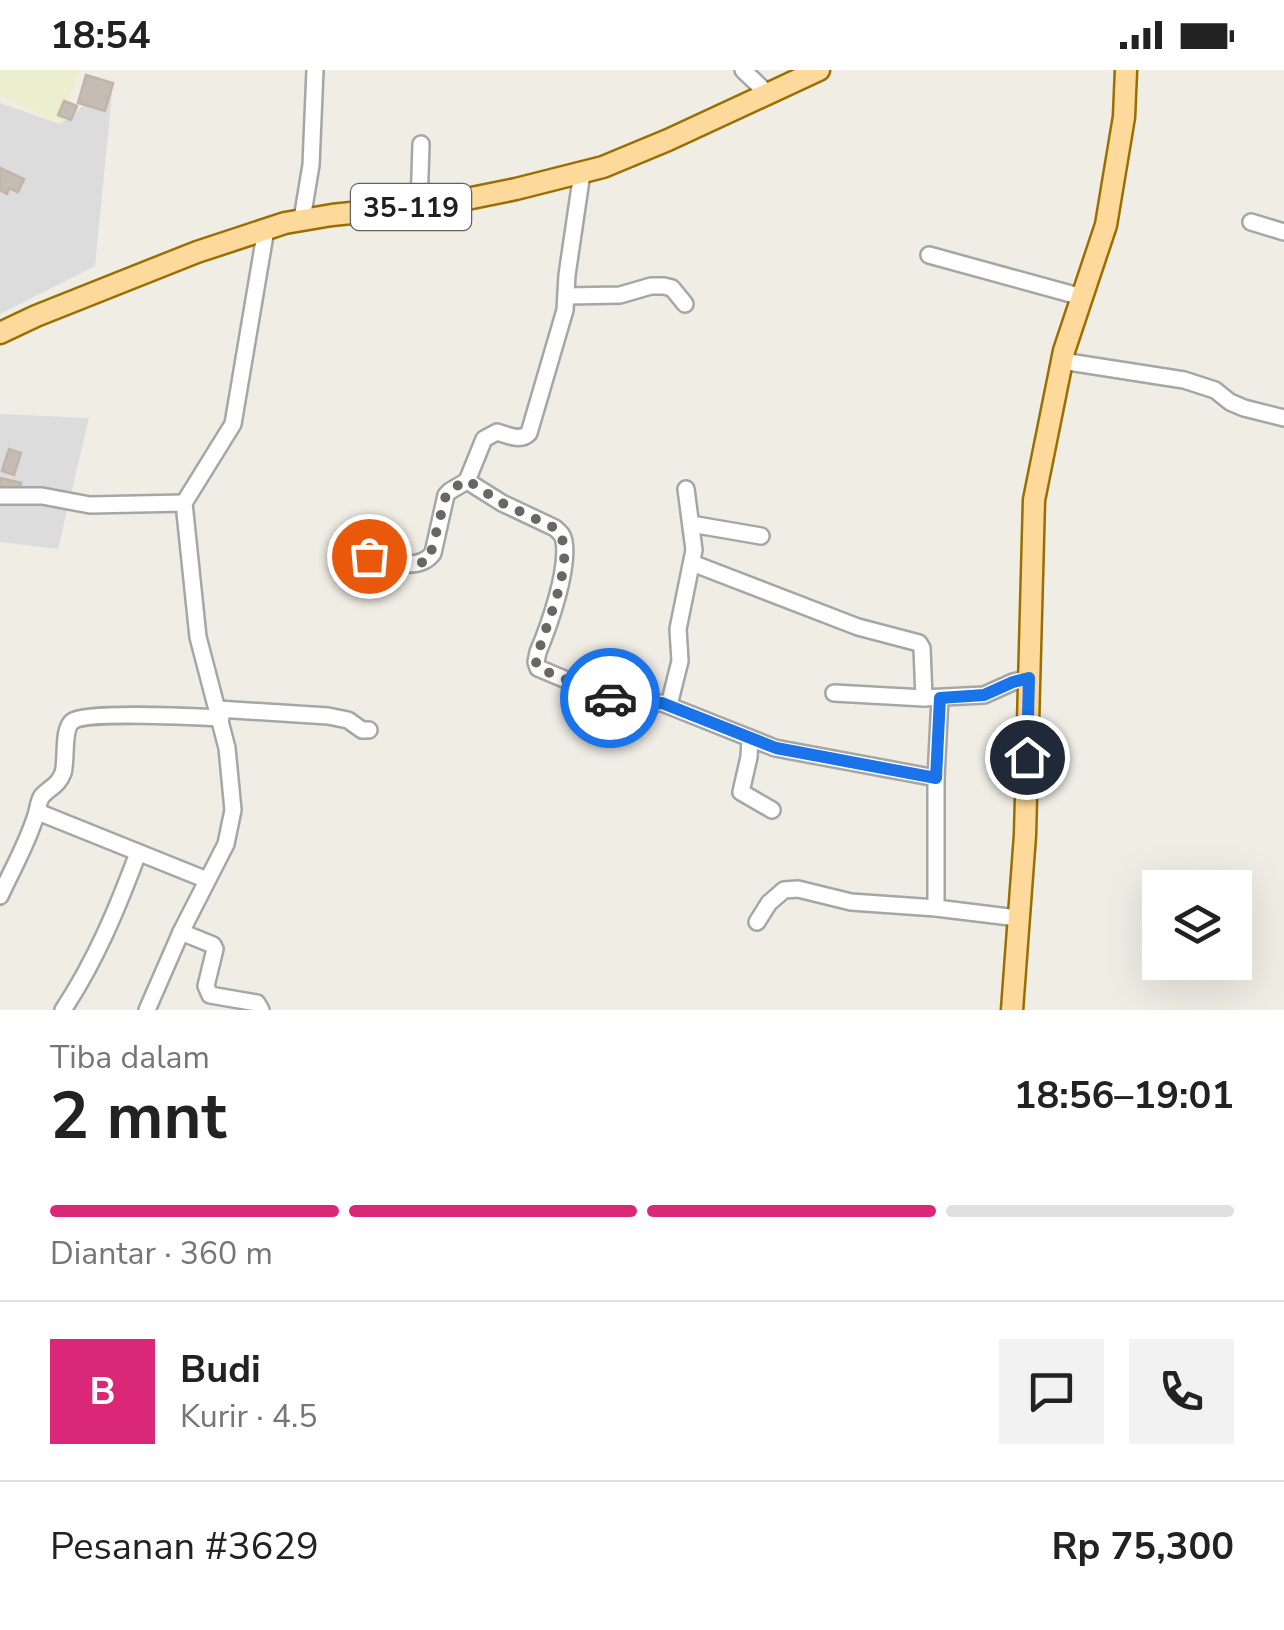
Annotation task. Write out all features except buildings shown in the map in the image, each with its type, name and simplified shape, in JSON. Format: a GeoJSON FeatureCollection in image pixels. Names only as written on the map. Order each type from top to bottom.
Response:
{"type":"FeatureCollection","features":[{"type":"Feature","properties":{"kind":"main road","name":"35-119"},"geometry":{"type":"LineString","coordinates":[[0,333],[145,273],[302,219],[472,198],[582,173],[647,150],[819,70]]}},
{"type":"Feature","properties":{"kind":"main road"},"geometry":{"type":"LineString","coordinates":[[1012,1010],[1026,836],[1034,500],[1062,361],[1106,225],[1124,117],[1126,70]]}},
{"type":"Feature","properties":{"kind":"street"},"geometry":{"type":"LineString","coordinates":[[302,219],[310,166],[315,70]]}},
{"type":"Feature","properties":{"kind":"street"},"geometry":{"type":"LineString","coordinates":[[743,70],[768,94]]}},
{"type":"Feature","properties":{"kind":"street"},"geometry":{"type":"LineString","coordinates":[[419,206],[421,144]]}},
{"type":"Feature","properties":{"kind":"street"},"geometry":{"type":"LineString","coordinates":[[369,556],[408,564],[429,560],[446,495],[467,480],[484,439],[497,432],[520,438],[529,433],[566,310],[567,275],[582,173]]}},
{"type":"Feature","properties":{"kind":"street"},"geometry":{"type":"LineString","coordinates":[[1251,222],[1284,232]]}},
{"type":"Feature","properties":{"kind":"street"},"geometry":{"type":"LineString","coordinates":[[146,1010],[226,844],[232,822],[230,770],[220,714],[198,637],[184,503],[234,424],[266,229]]}},
{"type":"Feature","properties":{"kind":"street"},"geometry":{"type":"LineString","coordinates":[[929,256],[1082,297]]}},
{"type":"Feature","properties":{"kind":"street"},"geometry":{"type":"LineString","coordinates":[[567,296],[620,295],[664,286],[672,288],[685,304]]}},
{"type":"Feature","properties":{"kind":"street"},"geometry":{"type":"LineString","coordinates":[[1062,361],[1184,380],[1215,390],[1244,408],[1284,418]]}},
{"type":"Feature","properties":{"kind":"street"},"geometry":{"type":"LineString","coordinates":[[467,480],[561,533],[561,578],[538,652],[538,668],[628,704],[670,705],[776,748],[936,778]]}},
{"type":"Feature","properties":{"kind":"street"},"geometry":{"type":"LineString","coordinates":[[670,705],[680,661],[678,629],[694,550],[686,489]]}},
{"type":"Feature","properties":{"kind":"street"},"geometry":{"type":"LineString","coordinates":[[0,496],[42,496],[90,504],[184,503]]}},
{"type":"Feature","properties":{"kind":"street"},"geometry":{"type":"LineString","coordinates":[[691,524],[761,536]]}},
{"type":"Feature","properties":{"kind":"street"},"geometry":{"type":"LineString","coordinates":[[692,563],[858,627],[919,643],[932,698],[936,908]]}},
{"type":"Feature","properties":{"kind":"street"},"geometry":{"type":"LineString","coordinates":[[834,693],[932,698],[984,695],[1029,678]]}},
{"type":"Feature","properties":{"kind":"street"},"geometry":{"type":"LineString","coordinates":[[0,896],[19,860],[43,796],[56,786],[62,774],[68,726],[72,721],[90,717],[220,714],[328,716],[369,730]]}},
{"type":"Feature","properties":{"kind":"street"},"geometry":{"type":"LineString","coordinates":[[750,739],[742,792],[772,810]]}},
{"type":"Feature","properties":{"kind":"street"},"geometry":{"type":"LineString","coordinates":[[38,812],[208,880]]}},
{"type":"Feature","properties":{"kind":"street"},"geometry":{"type":"LineString","coordinates":[[63,1010],[104,940],[138,853]]}},
{"type":"Feature","properties":{"kind":"street"},"geometry":{"type":"LineString","coordinates":[[757,922],[768,903],[784,890],[798,889],[850,902],[1018,918]]}},
{"type":"Feature","properties":{"kind":"street"},"geometry":{"type":"LineString","coordinates":[[181,932],[216,949],[206,986],[210,996],[256,1002],[262,1010]]}},
{"type":"Feature","properties":{"kind":"shaded area"},"geometry":{"type":"Polygon","coordinates":[[[113,83],[95,266],[0,314],[0,103],[60,124],[113,83]]]}},
{"type":"Feature","properties":{"kind":"shaded area"},"geometry":{"type":"Polygon","coordinates":[[[0,414],[89,418],[58,549],[0,542],[0,414]]]}},
{"type":"Feature","properties":{"kind":"green space"},"geometry":{"type":"Polygon","coordinates":[[[0,70],[79,70],[60,124],[0,96],[0,70]]]}},
{"type":"Feature","properties":{"kind":"way so far"},"geometry":{"type":"LineString","coordinates":[[369,556],[408,564],[429,560],[446,495],[467,480],[502,503],[555,528],[564,542],[561,578],[536,662],[538,668],[610,698]]}},
{"type":"Feature","properties":{"kind":"route"},"geometry":{"type":"LineString","coordinates":[[610,698],[628,704],[662,703],[776,748],[936,778],[940,698],[984,695],[1029,678],[1027,757]]}}]}
